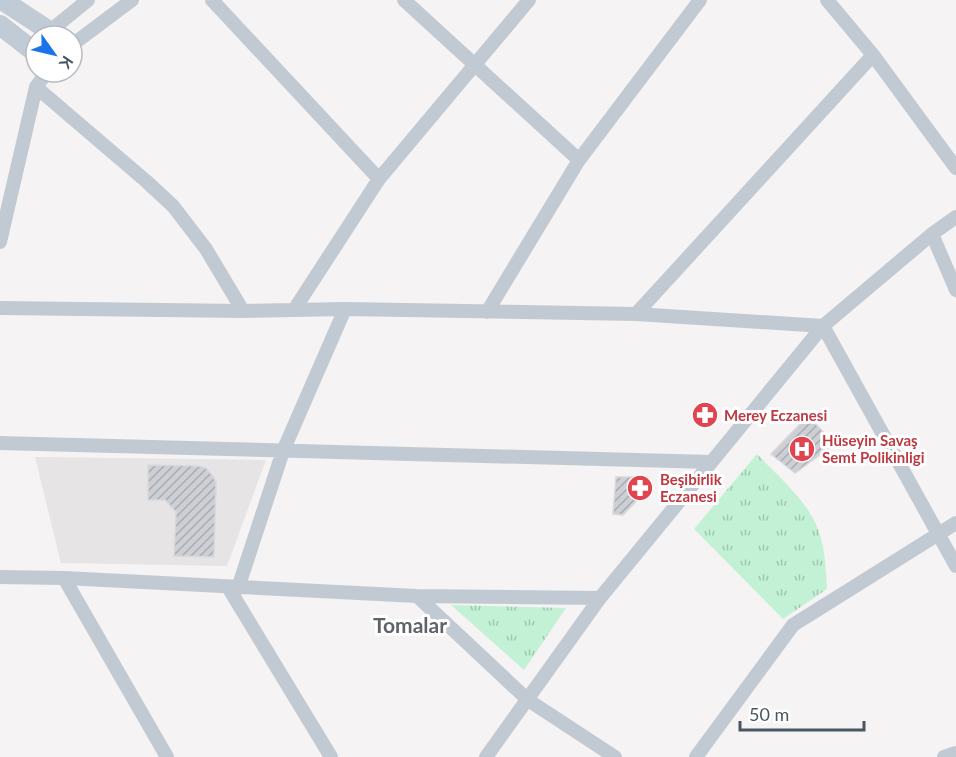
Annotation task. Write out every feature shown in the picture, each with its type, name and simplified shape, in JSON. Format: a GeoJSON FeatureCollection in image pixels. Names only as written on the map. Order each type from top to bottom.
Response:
{"type":"FeatureCollection","features":[{"type":"Feature","properties":{"kind":"street"},"geometry":{"type":"LineString","coordinates":[[2,0],[38,24]]}},
{"type":"Feature","properties":{"kind":"street"},"geometry":{"type":"LineString","coordinates":[[63,24],[88,0]]}},
{"type":"Feature","properties":{"kind":"street"},"geometry":{"type":"LineString","coordinates":[[84,36],[132,0]]}},
{"type":"Feature","properties":{"kind":"street"},"geometry":{"type":"LineString","coordinates":[[212,0],[379,179]]}},
{"type":"Feature","properties":{"kind":"street"},"geometry":{"type":"LineString","coordinates":[[404,0],[579,160]]}},
{"type":"Feature","properties":{"kind":"street"},"geometry":{"type":"LineString","coordinates":[[294,310],[379,179],[529,0]]}},
{"type":"Feature","properties":{"kind":"street"},"geometry":{"type":"LineString","coordinates":[[487,312],[579,160],[700,0]]}},
{"type":"Feature","properties":{"kind":"street"},"geometry":{"type":"LineString","coordinates":[[827,0],[873,55],[956,168]]}},
{"type":"Feature","properties":{"kind":"street"},"geometry":{"type":"LineString","coordinates":[[0,25],[24,44]]}},
{"type":"Feature","properties":{"kind":"street"},"geometry":{"type":"LineString","coordinates":[[636,314],[873,55]]}},
{"type":"Feature","properties":{"kind":"street"},"geometry":{"type":"LineString","coordinates":[[0,242],[38,84]]}},
{"type":"Feature","properties":{"kind":"street"},"geometry":{"type":"LineString","coordinates":[[36,87],[173,206],[206,249],[243,311]]}},
{"type":"Feature","properties":{"kind":"street"},"geometry":{"type":"LineString","coordinates":[[486,757],[600,598],[823,326],[932,234],[956,217]]}},
{"type":"Feature","properties":{"kind":"street"},"geometry":{"type":"LineString","coordinates":[[932,234],[956,290]]}},
{"type":"Feature","properties":{"kind":"street"},"geometry":{"type":"LineString","coordinates":[[0,308],[243,311],[345,309],[636,314],[823,326]]}},
{"type":"Feature","properties":{"kind":"street"},"geometry":{"type":"LineString","coordinates":[[233,587],[283,451],[345,309]]}},
{"type":"Feature","properties":{"kind":"street"},"geometry":{"type":"LineString","coordinates":[[823,326],[956,566]]}},
{"type":"Feature","properties":{"kind":"street"},"geometry":{"type":"LineString","coordinates":[[0,443],[710,462]]}},
{"type":"Feature","properties":{"kind":"street"},"geometry":{"type":"LineString","coordinates":[[696,757],[793,625],[956,523]]}},
{"type":"Feature","properties":{"kind":"street"},"geometry":{"type":"LineString","coordinates":[[0,577],[64,578],[417,596],[600,598]]}},
{"type":"Feature","properties":{"kind":"street"},"geometry":{"type":"LineString","coordinates":[[64,578],[167,757]]}},
{"type":"Feature","properties":{"kind":"street"},"geometry":{"type":"LineString","coordinates":[[233,587],[331,757]]}},
{"type":"Feature","properties":{"kind":"street"},"geometry":{"type":"LineString","coordinates":[[417,596],[528,700],[615,757]]}},
{"type":"Feature","properties":{"kind":"street"},"geometry":{"type":"LineString","coordinates":[[944,757],[956,753]]}},
{"type":"Feature","properties":{"kind":"shaded area"},"geometry":{"type":"Polygon","coordinates":[[[35,457],[266,460],[227,566],[61,563],[35,457]]]}},
{"type":"Feature","properties":{"kind":"green space"},"geometry":{"type":"Polygon","coordinates":[[[757,454],[801,500],[815,521],[824,553],[827,589],[783,619],[694,529],[757,454]]]}},
{"type":"Feature","properties":{"kind":"green space"},"geometry":{"type":"Polygon","coordinates":[[[451,605],[566,608],[524,670],[451,605]]]}},
{"type":"Feature","properties":{"kind":"building","name":"Hüseyin Savaş Semt Polikinligi"},"geometry":{"type":"Polygon","coordinates":[[[808,416],[835,444],[795,473],[771,454],[808,416]]]}},
{"type":"Feature","properties":{"kind":"building"},"geometry":{"type":"Polygon","coordinates":[[[148,465],[198,466],[206,468],[212,475],[216,482],[214,557],[174,556],[176,512],[165,500],[148,500],[148,465]]]}},
{"type":"Feature","properties":{"kind":"building"},"geometry":{"type":"Polygon","coordinates":[[[616,477],[647,477],[647,490],[623,515],[613,514],[616,477]]]}},
{"type":"Feature","properties":{"kind":"place","name":"Merey Eczanesi"},"geometry":{"type":"Point","coordinates":[705,415]}},
{"type":"Feature","properties":{"kind":"place","name":"Hüseyin Savaş Semt Polikinligi"},"geometry":{"type":"Point","coordinates":[802,449]}},
{"type":"Feature","properties":{"kind":"place","name":"Beşibirlik Eczanesi"},"geometry":{"type":"Point","coordinates":[640,488]}},
{"type":"Feature","properties":{"kind":"district","name":"Tomalar"},"geometry":{"type":"Point","coordinates":[410,624]}}]}
